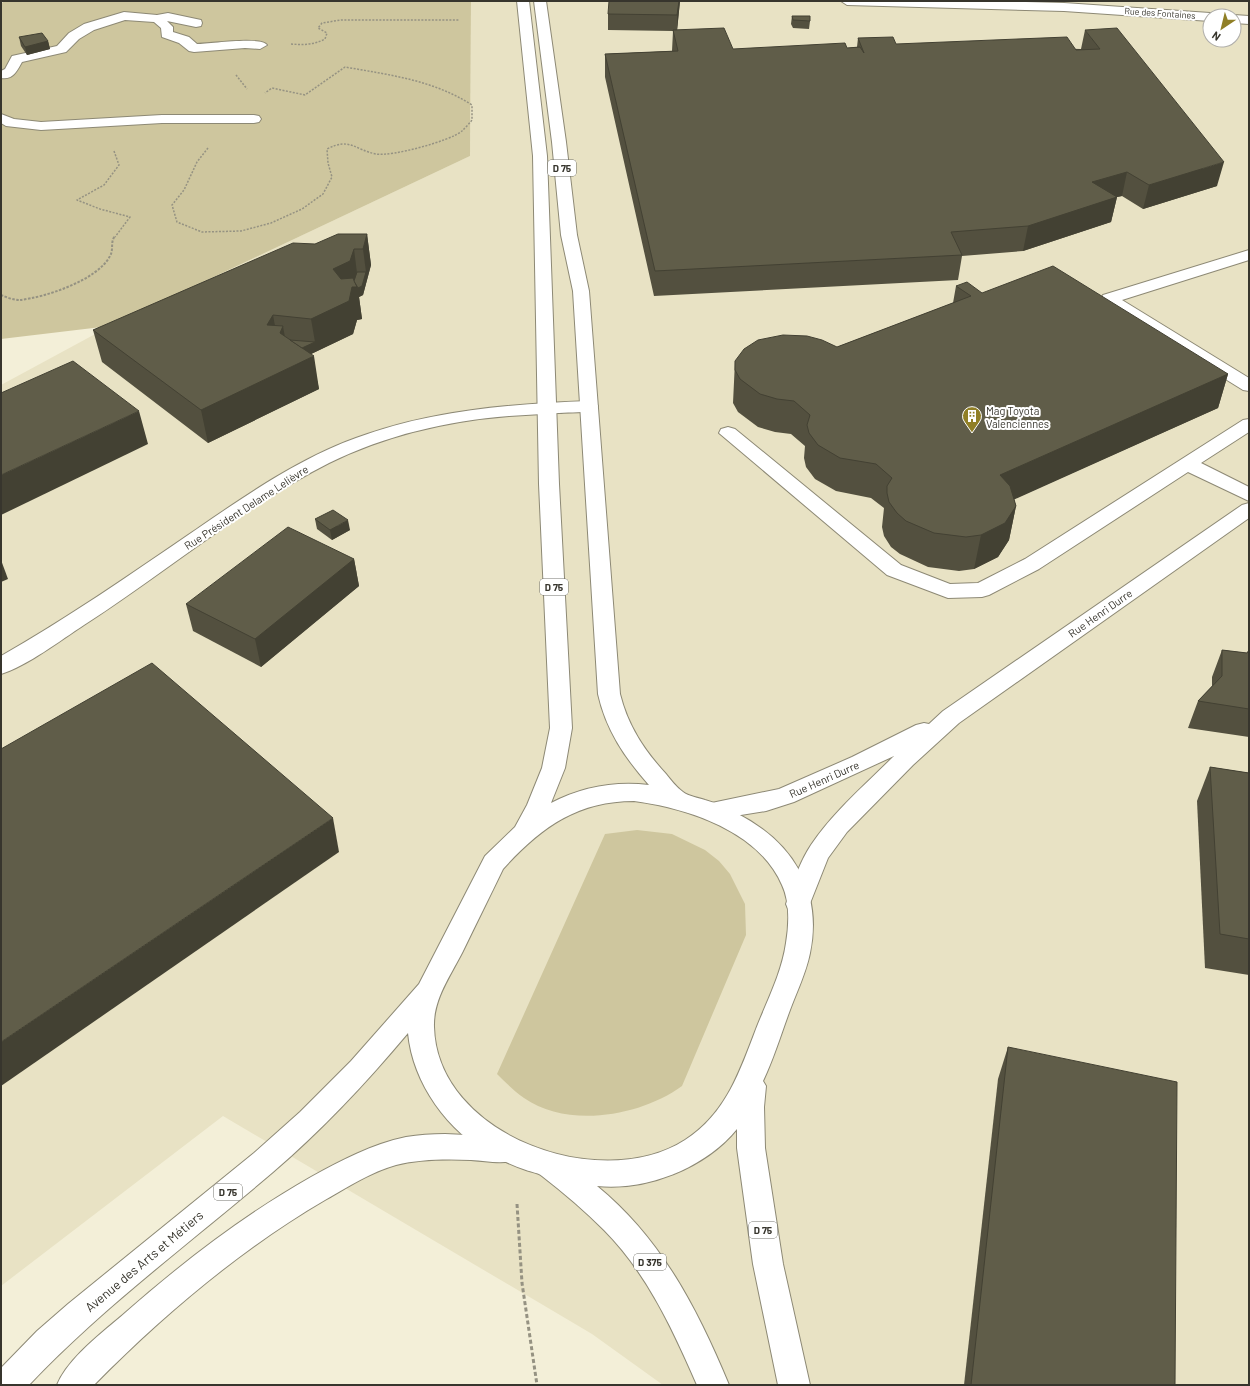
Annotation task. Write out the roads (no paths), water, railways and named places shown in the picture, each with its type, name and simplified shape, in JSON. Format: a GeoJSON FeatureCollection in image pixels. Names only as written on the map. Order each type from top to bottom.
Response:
{"type":"FeatureCollection","features":[{"type":"Feature","properties":{"kind":"main road","name":"D 75"},"geometry":{"type":"LineString","coordinates":[[522,1],[539,141],[547,408],[560,742],[559,755],[550,783],[524,833]]}},
{"type":"Feature","properties":{"kind":"main road","name":"D 75"},"geometry":{"type":"LineString","coordinates":[[540,1],[559,142],[568,235],[582,304],[595,510],[611,707],[615,720],[631,749],[675,799]]}},
{"type":"Feature","properties":{"kind":"main road","name":"Rue des Fontaines"},"geometry":{"type":"LineString","coordinates":[[847,1],[1057,7],[1202,16]]}},
{"type":"Feature","properties":{"kind":"main road"},"geometry":{"type":"LineString","coordinates":[[2,76],[10,72],[17,59],[61,49],[74,36],[103,21],[124,16],[157,19],[168,17],[196,23]]}},
{"type":"Feature","properties":{"kind":"main road"},"geometry":{"type":"LineString","coordinates":[[157,19],[167,27],[167,34],[184,40],[194,48],[223,47],[245,44],[260,45]]}},
{"type":"Feature","properties":{"kind":"main road"},"geometry":{"type":"LineString","coordinates":[[1,118],[11,123],[41,126],[169,119],[254,120]]}},
{"type":"Feature","properties":{"kind":"main road"},"geometry":{"type":"LineString","coordinates":[[1249,255],[1109,300],[1249,386]]}},
{"type":"Feature","properties":{"kind":"main road","name":"Rue Président Delame Lelièvre"},"geometry":{"type":"LineString","coordinates":[[1,666],[103,603],[274,487],[327,457],[385,434],[446,418],[486,412],[589,406]]}},
{"type":"Feature","properties":{"kind":"main road"},"geometry":{"type":"LineString","coordinates":[[728,433],[894,570],[948,591],[982,590],[1032,564],[1249,424]]}},
{"type":"Feature","properties":{"kind":"main road"},"geometry":{"type":"LineString","coordinates":[[1187,464],[1249,495]]}},
{"type":"Feature","properties":{"kind":"main road","name":"Rue Henri Durre"},"geometry":{"type":"LineString","coordinates":[[798,904],[811,868],[819,852],[839,826],[905,759],[951,717],[1249,509]]}},
{"type":"Feature","properties":{"kind":"main road","name":"Rue Henri Durre"},"geometry":{"type":"LineString","coordinates":[[710,811],[766,802],[786,796],[871,758],[951,717]]}},
{"type":"Feature","properties":{"kind":"main road"},"geometry":{"type":"LineString","coordinates":[[634,792],[675,799],[710,811],[720,815],[750,833],[774,854],[791,878],[796,889],[798,904],[800,932],[796,953],[754,1072],[745,1093],[722,1126],[691,1152],[672,1162],[631,1173],[587,1173],[551,1166],[509,1150],[490,1140],[471,1126],[460,1115],[443,1093],[434,1075],[422,1041],[421,1025],[422,1011],[433,984],[494,863],[512,843],[524,833],[566,806],[598,794],[634,792]]}},
{"type":"Feature","properties":{"kind":"main road","name":"Avenue des Arts et Métiers"},"geometry":{"type":"LineString","coordinates":[[7,1385],[48,1342],[264,1162],[310,1121],[361,1070],[433,984]]}},
{"type":"Feature","properties":{"kind":"main road","name":"D 75"},"geometry":{"type":"LineString","coordinates":[[754,1072],[750,1107],[751,1148],[768,1264],[794,1385]]}},
{"type":"Feature","properties":{"kind":"main road"},"geometry":{"type":"LineString","coordinates":[[73,1385],[134,1326],[214,1258],[281,1210],[341,1176],[382,1157],[406,1151],[453,1146],[509,1150]]}},
{"type":"Feature","properties":{"kind":"main road","name":"D 375"},"geometry":{"type":"LineString","coordinates":[[551,1166],[604,1210],[623,1229],[656,1270],[682,1316],[713,1385]]}},
{"type":"Feature","properties":{"kind":"place","name":"Mag Toyota Valenciennes"},"geometry":{"type":"Point","coordinates":[972,433]}}]}
